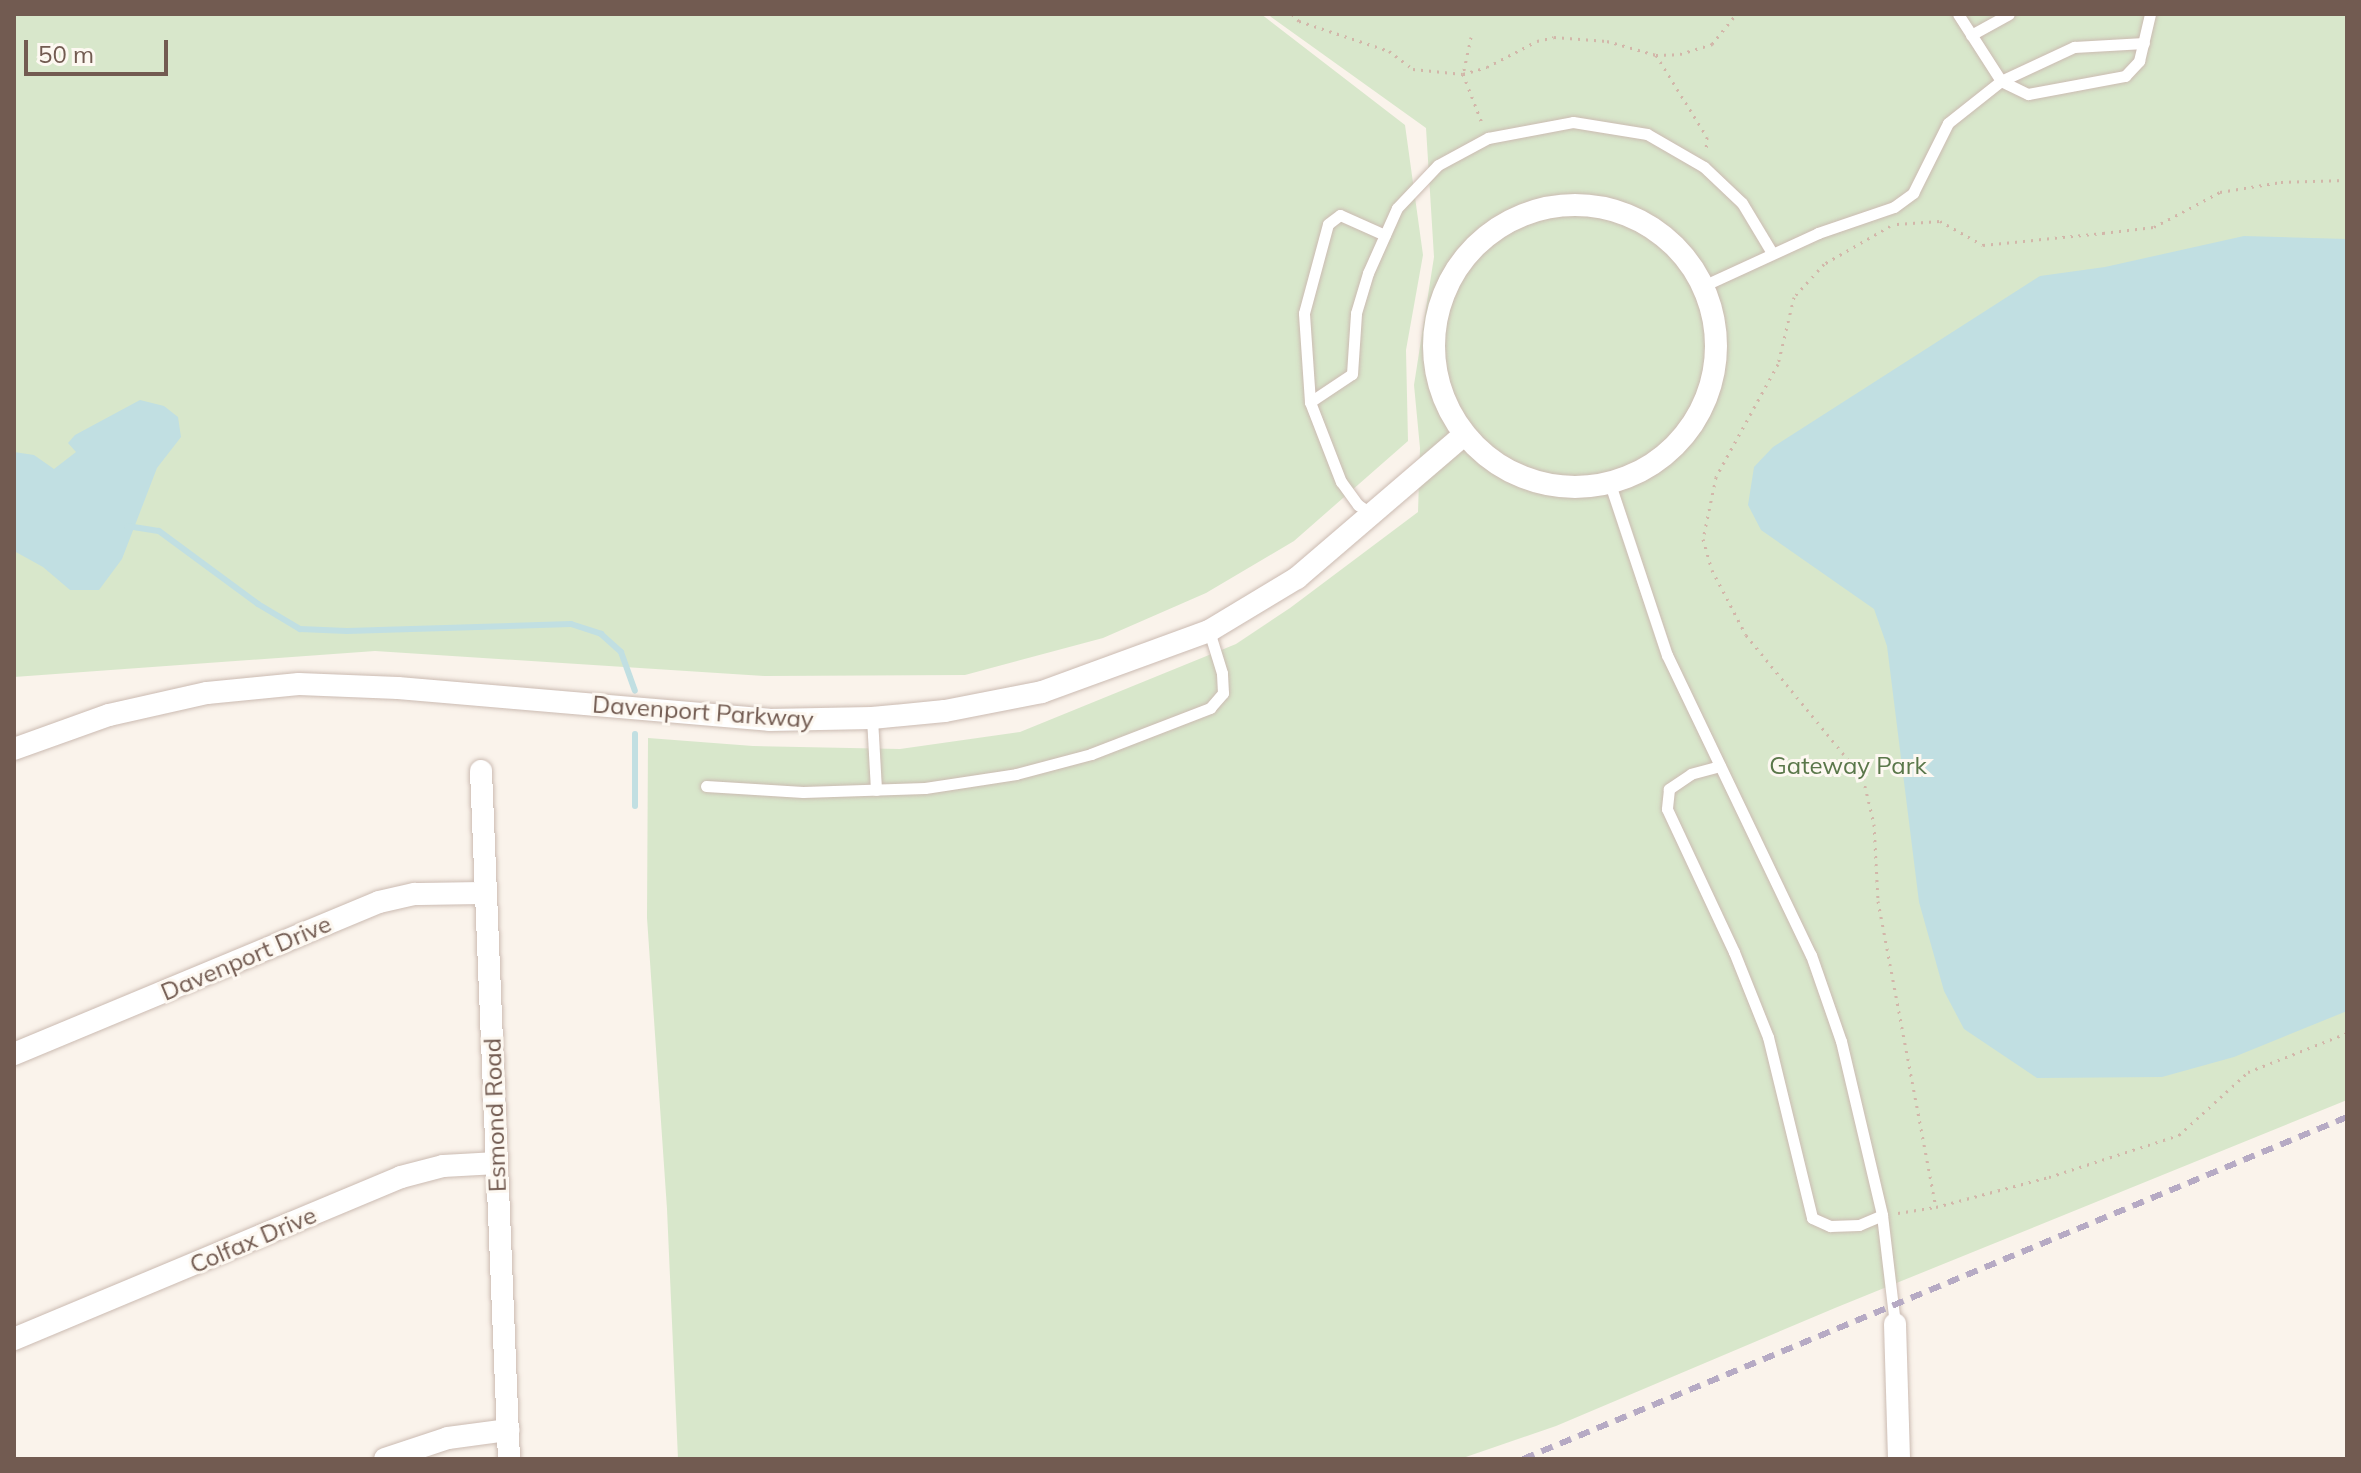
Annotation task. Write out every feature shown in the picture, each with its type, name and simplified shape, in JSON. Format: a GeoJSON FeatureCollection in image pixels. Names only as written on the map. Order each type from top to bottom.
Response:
{"type":"FeatureCollection","features":[{"type":"Feature","properties":{"kind":"street"},"geometry":{"type":"LineString","coordinates":[[1564,205],[1609,209],[1631,216],[1661,233],[1685,257],[1703,286],[1715,326],[1715,367],[1703,407],[1681,442],[1648,468],[1610,484],[1578,489],[1536,482],[1515,475],[1488,458],[1464,435],[1446,406],[1436,373],[1434,339],[1439,306],[1453,274],[1474,247],[1500,226],[1531,211],[1564,205]]}},
{"type":"Feature","properties":{"kind":"street","name":"Davenport Parkway"},"geometry":{"type":"LineString","coordinates":[[14,749],[109,715],[207,693],[299,684],[414,689],[769,720],[872,718],[945,711],[1042,692],[1209,631],[1297,578],[1464,435]]}},
{"type":"Feature","properties":{"kind":"street","name":"Esmond Road"},"geometry":{"type":"LineString","coordinates":[[481,771],[509,1459]]}},
{"type":"Feature","properties":{"kind":"street","name":"Davenport Drive"},"geometry":{"type":"LineString","coordinates":[[14,1054],[379,902],[415,894],[486,893]]}},
{"type":"Feature","properties":{"kind":"street","name":"Colfax Drive"},"geometry":{"type":"LineString","coordinates":[[14,1339],[401,1177],[443,1166],[497,1163]]}},
{"type":"Feature","properties":{"kind":"street"},"geometry":{"type":"LineString","coordinates":[[1895,1324],[1899,1459]]}},
{"type":"Feature","properties":{"kind":"street"},"geometry":{"type":"LineString","coordinates":[[385,1459],[448,1438],[508,1430]]}},
{"type":"Feature","properties":{"kind":"lane"},"geometry":{"type":"LineString","coordinates":[[1958,14],[2001,81],[2028,94],[2125,76],[2139,61],[2150,14]]}},
{"type":"Feature","properties":{"kind":"lane"},"geometry":{"type":"LineString","coordinates":[[1971,35],[2009,14]]}},
{"type":"Feature","properties":{"kind":"lane"},"geometry":{"type":"LineString","coordinates":[[1703,286],[1772,253],[1894,207],[1913,193],[1948,123],[2001,81],[2074,47],[2110,42],[2144,43]]}},
{"type":"Feature","properties":{"kind":"lane"},"geometry":{"type":"LineString","coordinates":[[1310,402],[1352,374],[1356,313],[1397,208],[1438,165],[1488,138],[1573,122],[1647,134],[1704,167],[1742,203],[1772,253]]}},
{"type":"Feature","properties":{"kind":"lane"},"geometry":{"type":"LineString","coordinates":[[1373,515],[1358,505],[1341,482],[1310,402],[1304,313],[1328,224],[1340,215],[1385,235]]}},
{"type":"Feature","properties":{"kind":"lane"},"geometry":{"type":"LineString","coordinates":[[1610,484],[1667,655],[1754,831],[1816,969],[1841,1041],[1882,1215],[1895,1324]]}},
{"type":"Feature","properties":{"kind":"lane"},"geometry":{"type":"LineString","coordinates":[[706,786],[803,792],[925,788],[1016,774],[1091,754],[1210,708],[1223,693],[1222,673],[1209,631]]}},
{"type":"Feature","properties":{"kind":"lane"},"geometry":{"type":"LineString","coordinates":[[872,718],[876,790]]}},
{"type":"Feature","properties":{"kind":"lane"},"geometry":{"type":"LineString","coordinates":[[1720,766],[1691,774],[1669,789],[1667,809],[1734,952],[1768,1037],[1812,1218],[1830,1226],[1859,1225],[1882,1215]]}},
{"type":"Feature","properties":{"kind":"path"},"geometry":{"type":"LineString","coordinates":[[1292,14],[1299,21],[1389,51],[1413,69],[1463,74],[1487,67],[1537,41],[1554,37],[1607,41],[1656,55],[1680,54],[1712,44],[1736,14]]}},
{"type":"Feature","properties":{"kind":"path"},"geometry":{"type":"LineString","coordinates":[[1471,37],[1463,74],[1488,138]]}},
{"type":"Feature","properties":{"kind":"path"},"geometry":{"type":"LineString","coordinates":[[1656,55],[1707,137],[1704,167]]}},
{"type":"Feature","properties":{"kind":"path"},"geometry":{"type":"LineString","coordinates":[[1936,1207],[1880,915],[1874,824],[1863,778],[1746,635],[1712,570],[1703,539],[1716,477],[1778,364],[1794,297],[1824,264],[1893,224],[1940,221],[1983,245],[2154,227],[2220,192],[2281,182],[2347,180]]}},
{"type":"Feature","properties":{"kind":"path"},"geometry":{"type":"LineString","coordinates":[[1882,1215],[1936,1207],[2049,1177],[2179,1135],[2248,1072],[2347,1033]]}},
{"type":"Feature","properties":{"kind":"green space"},"geometry":{"type":"Polygon","coordinates":[[[14,14],[1261,14],[1405,125],[1423,255],[1406,350],[1408,441],[1294,541],[1206,593],[1103,638],[965,675],[764,676],[375,651],[14,677],[14,14]]]}},
{"type":"Feature","properties":{"kind":"green space","name":"Gateway Park"},"geometry":{"type":"Polygon","coordinates":[[[1267,14],[2347,14],[2347,1100],[1835,1308],[1556,1426],[1460,1459],[678,1459],[667,1209],[647,918],[648,738],[753,746],[900,749],[1020,732],[1236,644],[1290,608],[1418,512],[1420,448],[1414,385],[1434,257],[1426,128],[1267,14]]]}},
{"type":"Feature","properties":{"kind":"water"},"geometry":{"type":"Polygon","coordinates":[[[2244,236],[2347,239],[2347,1011],[2234,1057],[2162,1077],[2037,1078],[1964,1029],[1944,991],[1919,902],[1887,646],[1874,609],[1761,530],[1748,505],[1754,467],[1773,447],[2040,276],[2105,267],[2244,236]]]}},
{"type":"Feature","properties":{"kind":"water"},"geometry":{"type":"Polygon","coordinates":[[[140,400],[164,406],[178,417],[181,437],[157,468],[122,559],[99,590],[70,590],[43,567],[14,551],[14,452],[34,455],[54,469],[76,452],[68,443],[75,435],[140,400]]]}},
{"type":"Feature","properties":{"kind":"waterway"},"geometry":{"type":"LineString","coordinates":[[127,526],[159,531],[258,604],[300,629],[347,631],[571,624],[601,634],[621,652],[635,691]]}},
{"type":"Feature","properties":{"kind":"waterway"},"geometry":{"type":"LineString","coordinates":[[635,734],[635,806]]}},
{"type":"Feature","properties":{"kind":"railway"},"geometry":{"type":"LineString","coordinates":[[1523,1459],[2347,1117]]}}]}
